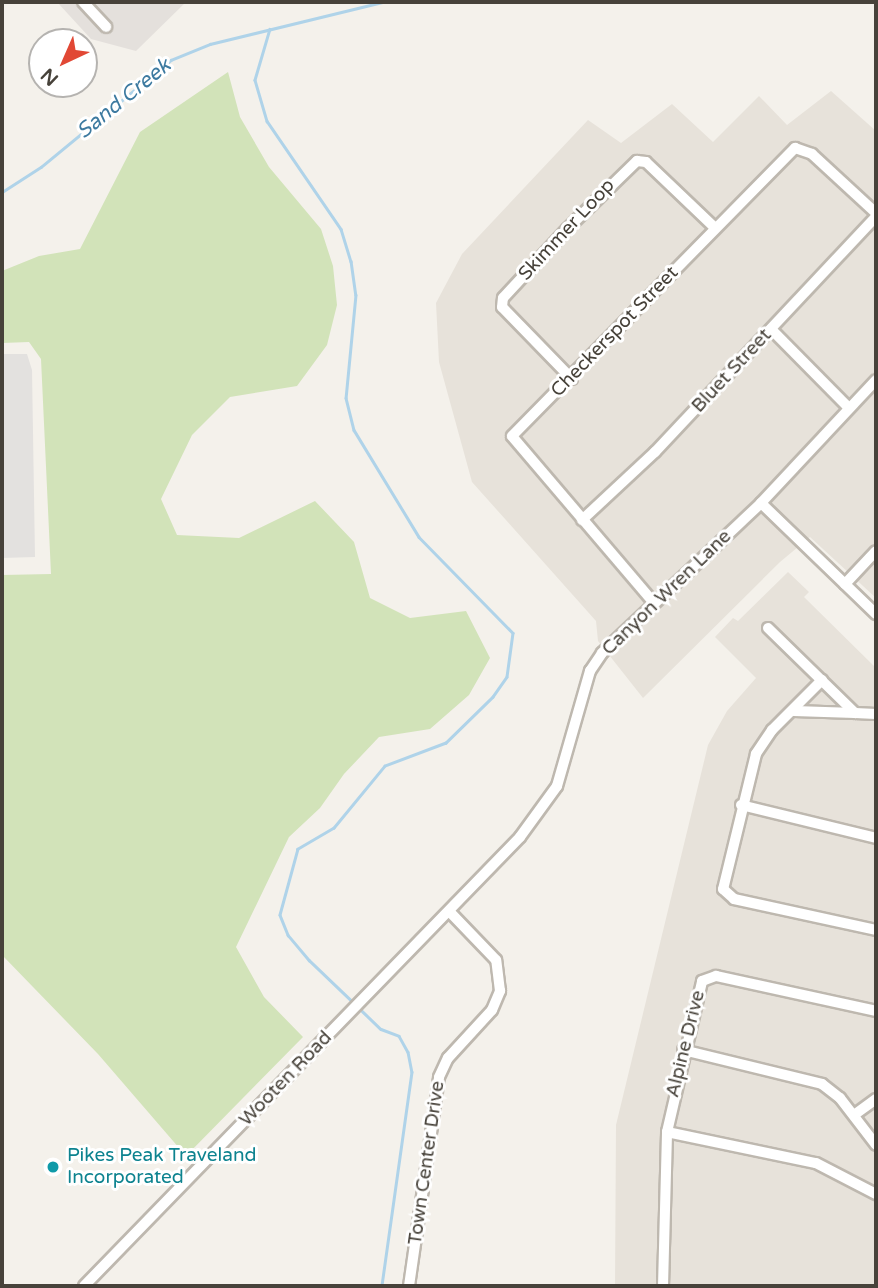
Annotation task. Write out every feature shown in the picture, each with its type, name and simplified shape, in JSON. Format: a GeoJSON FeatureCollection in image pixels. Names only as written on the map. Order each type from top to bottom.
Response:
{"type":"FeatureCollection","features":[{"type":"Feature","properties":{"kind":"street"},"geometry":{"type":"LineString","coordinates":[[83,2],[106,27]]}},
{"type":"Feature","properties":{"kind":"street","name":"Checkerspot Street"},"geometry":{"type":"LineString","coordinates":[[654,603],[512,436],[572,379],[714,228],[800,146],[876,215]]}},
{"type":"Feature","properties":{"kind":"street","name":"Skimmer Loop"},"geometry":{"type":"LineString","coordinates":[[572,379],[502,307],[503,298],[566,229],[637,161],[646,162],[714,228]]}},
{"type":"Feature","properties":{"kind":"street","name":"Bluet Street"},"geometry":{"type":"LineString","coordinates":[[582,520],[655,453],[876,215]]}},
{"type":"Feature","properties":{"kind":"street"},"geometry":{"type":"LineString","coordinates":[[771,330],[849,408]]}},
{"type":"Feature","properties":{"kind":"street","name":"Canyon Wren Lane"},"geometry":{"type":"LineString","coordinates":[[486,871],[520,837],[557,786],[590,671],[602,653],[761,503],[876,380]]}},
{"type":"Feature","properties":{"kind":"street"},"geometry":{"type":"LineString","coordinates":[[761,503],[876,614]]}},
{"type":"Feature","properties":{"kind":"street"},"geometry":{"type":"LineString","coordinates":[[845,584],[876,551]]}},
{"type":"Feature","properties":{"kind":"street"},"geometry":{"type":"LineString","coordinates":[[768,628],[855,713]]}},
{"type":"Feature","properties":{"kind":"street"},"geometry":{"type":"LineString","coordinates":[[822,680],[763,742],[750,767],[723,881],[728,895],[876,930]]}},
{"type":"Feature","properties":{"kind":"street"},"geometry":{"type":"LineString","coordinates":[[794,710],[876,714]]}},
{"type":"Feature","properties":{"kind":"street"},"geometry":{"type":"LineString","coordinates":[[741,804],[876,838]]}},
{"type":"Feature","properties":{"kind":"street","name":"Wooten Road"},"geometry":{"type":"LineString","coordinates":[[84,1286],[486,871]]}},
{"type":"Feature","properties":{"kind":"street","name":"Town Center Drive"},"geometry":{"type":"LineString","coordinates":[[410,1286],[439,1077],[447,1058],[492,1010],[500,991],[496,960],[449,911]]}},
{"type":"Feature","properties":{"kind":"street","name":"Alpine Drive"},"geometry":{"type":"LineString","coordinates":[[663,1286],[667,1132],[699,987],[709,976],[876,1010]]}},
{"type":"Feature","properties":{"kind":"street"},"geometry":{"type":"LineString","coordinates":[[684,1050],[810,1080],[832,1090],[876,1145]]}},
{"type":"Feature","properties":{"kind":"street"},"geometry":{"type":"LineString","coordinates":[[854,1115],[876,1099]]}},
{"type":"Feature","properties":{"kind":"street"},"geometry":{"type":"LineString","coordinates":[[667,1132],[809,1161],[876,1194]]}},
{"type":"Feature","properties":{"kind":"shaded area"},"geometry":{"type":"Polygon","coordinates":[[[57,2],[186,2],[136,51],[98,41],[98,28],[81,28],[57,2]]]}},
{"type":"Feature","properties":{"kind":"shaded area"},"geometry":{"type":"Polygon","coordinates":[[[831,91],[876,131],[876,598],[810,537],[780,562],[643,698],[598,641],[596,621],[472,482],[439,362],[436,303],[462,254],[588,120],[621,143],[672,104],[713,142],[759,96],[787,125],[831,91]]]}},
{"type":"Feature","properties":{"kind":"shaded area"},"geometry":{"type":"Polygon","coordinates":[[[2,354],[27,354],[32,370],[35,557],[2,558],[2,354]]]}},
{"type":"Feature","properties":{"kind":"shaded area"},"geometry":{"type":"Polygon","coordinates":[[[788,572],[809,592],[804,597],[876,668],[876,1286],[615,1286],[616,1125],[708,745],[727,711],[756,678],[715,637],[733,618],[738,621],[788,572]]]}},
{"type":"Feature","properties":{"kind":"green space"},"geometry":{"type":"Polygon","coordinates":[[[228,72],[240,117],[269,167],[321,229],[333,266],[337,305],[327,345],[297,386],[230,397],[192,435],[161,499],[177,535],[239,538],[315,501],[354,542],[370,598],[410,618],[466,611],[490,658],[469,695],[430,729],[379,737],[344,774],[320,808],[289,837],[236,947],[264,997],[303,1037],[186,1156],[98,1054],[2,955],[2,575],[51,574],[41,359],[29,342],[2,343],[2,271],[39,256],[80,249],[140,132],[228,72]]]}},
{"type":"Feature","properties":{"kind":"waterway","name":"Sand Creek"},"geometry":{"type":"LineString","coordinates":[[2,192],[41,167],[171,60],[210,44],[382,2]]}},
{"type":"Feature","properties":{"kind":"waterway"},"geometry":{"type":"LineString","coordinates":[[270,29],[255,80],[267,121],[341,229],[351,261],[356,295],[346,398],[354,430],[419,537],[513,633],[507,677],[493,697],[446,743],[385,766],[334,828],[298,849],[280,915],[288,935],[309,960],[354,1003]]}},
{"type":"Feature","properties":{"kind":"waterway"},"geometry":{"type":"LineString","coordinates":[[359,1008],[381,1029],[399,1036],[408,1052],[412,1072],[382,1286]]}},
{"type":"Feature","properties":{"kind":"place","name":"Pikes Peak Traveland Incorporated"},"geometry":{"type":"Point","coordinates":[53,1167]}}]}
